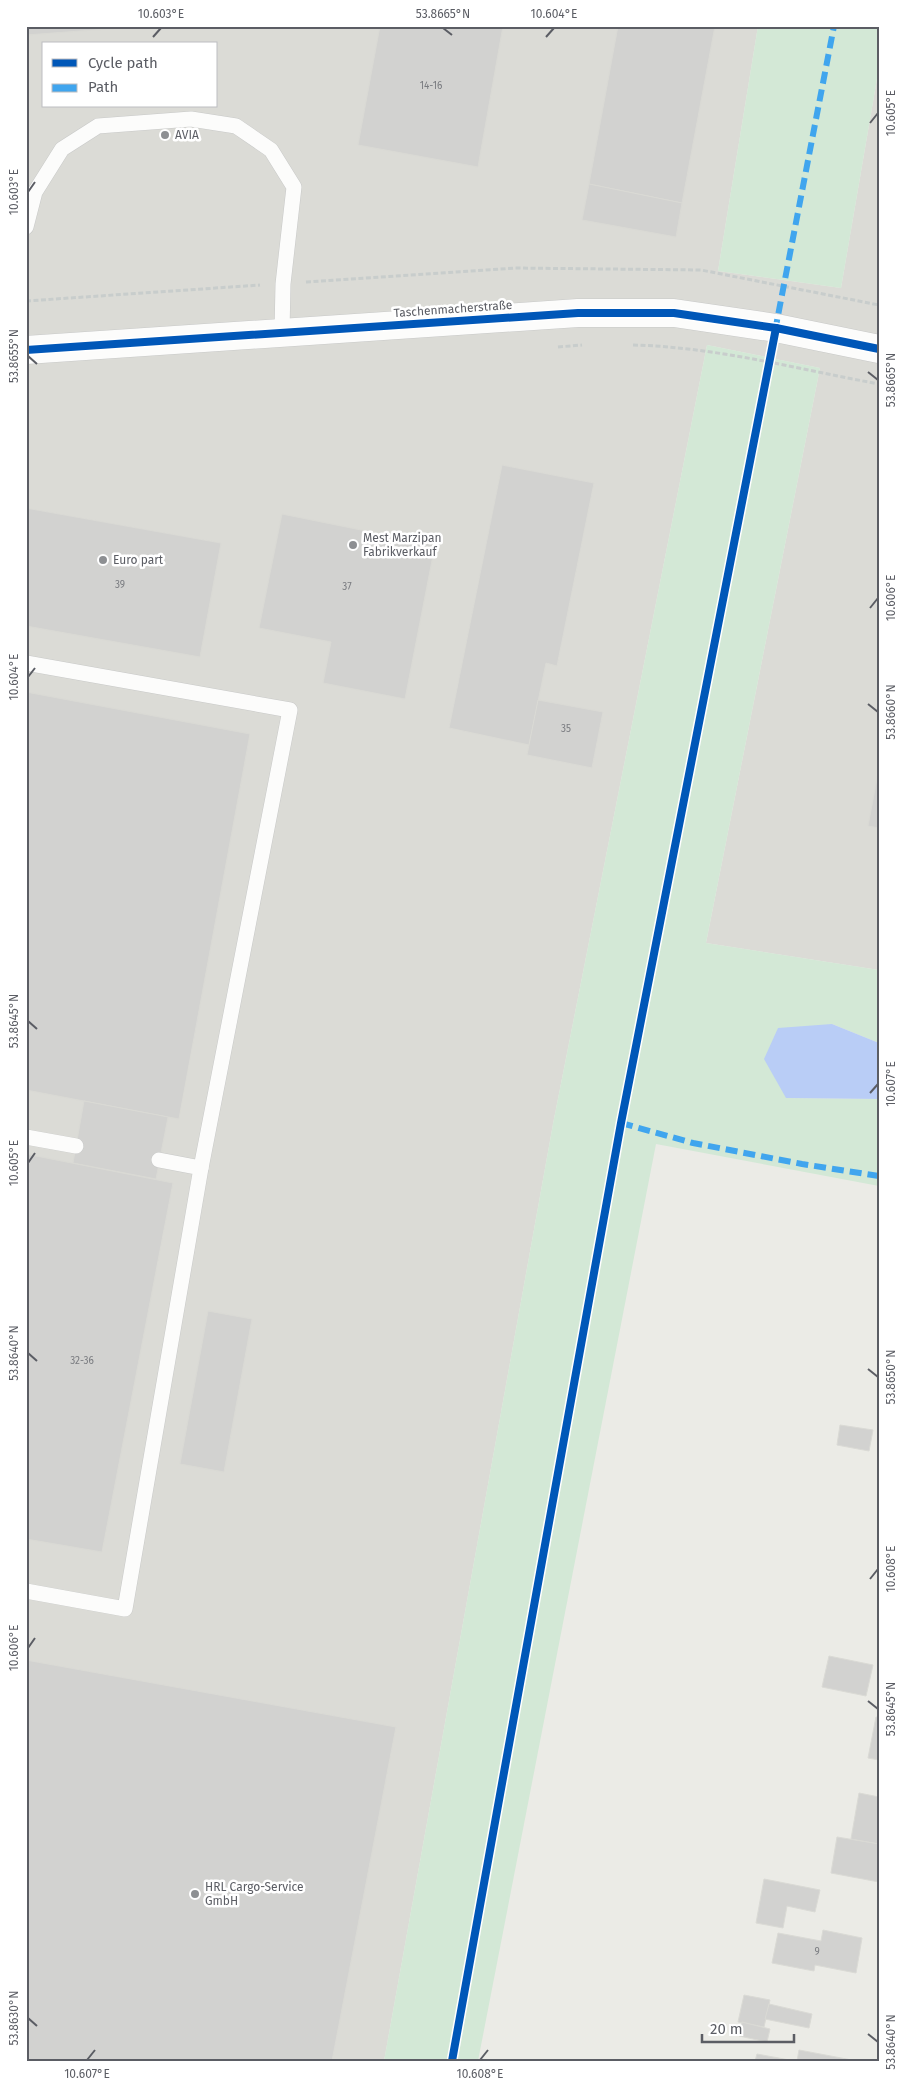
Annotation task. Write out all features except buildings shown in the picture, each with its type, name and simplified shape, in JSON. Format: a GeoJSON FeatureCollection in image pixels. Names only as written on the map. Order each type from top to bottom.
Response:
{"type":"FeatureCollection","features":[{"type":"Feature","properties":{"kind":"street","name":"Taschenmacherstraße"},"geometry":{"type":"LineString","coordinates":[[26,350],[578,313],[674,314],[776,328],[879,348]]}},
{"type":"Feature","properties":{"kind":"lane"},"geometry":{"type":"LineString","coordinates":[[26,227],[35,192],[62,149],[98,126],[191,119],[236,126],[271,150],[294,187],[283,284],[282,332]]}},
{"type":"Feature","properties":{"kind":"lane"},"geometry":{"type":"LineString","coordinates":[[26,663],[290,710],[201,1168],[125,1609],[26,1591]]}},
{"type":"Feature","properties":{"kind":"lane"},"geometry":{"type":"LineString","coordinates":[[26,1137],[76,1146]]}},
{"type":"Feature","properties":{"kind":"lane"},"geometry":{"type":"LineString","coordinates":[[159,1160],[201,1168]]}},
{"type":"Feature","properties":{"kind":"path"},"geometry":{"type":"LineString","coordinates":[[26,301],[516,268],[701,270],[879,305]]}},
{"type":"Feature","properties":{"kind":"path"},"geometry":{"type":"LineString","coordinates":[[556,347],[585,345]]}},
{"type":"Feature","properties":{"kind":"path"},"geometry":{"type":"LineString","coordinates":[[623,345],[670,346],[735,356],[879,384]]}},
{"type":"Feature","properties":{"kind":"shaded area"},"geometry":{"type":"Polygon","coordinates":[[[26,26],[758,26],[718,271],[841,288],[879,67],[879,970],[706,943],[820,368],[707,345],[553,1124],[384,2061],[26,2061],[26,26]]]}},
{"type":"Feature","properties":{"kind":"green space"},"geometry":{"type":"Polygon","coordinates":[[[758,26],[879,26],[879,67],[841,288],[718,271],[758,26]]]}},
{"type":"Feature","properties":{"kind":"green space"},"geometry":{"type":"Polygon","coordinates":[[[707,345],[820,368],[706,943],[879,970],[879,1043],[832,1024],[786,1098],[879,1099],[879,1186],[656,1144],[478,2061],[384,2061],[553,1124],[707,345]]]}},
{"type":"Feature","properties":{"kind":"water"},"geometry":{"type":"Polygon","coordinates":[[[832,1024],[879,1043],[879,1099],[786,1098],[764,1059],[778,1028],[832,1024]]]}},
{"type":"Feature","properties":{"kind":"marked path"},"geometry":{"type":"LineString","coordinates":[[775,331],[834,26]]}},
{"type":"Feature","properties":{"kind":"marked path"},"geometry":{"type":"LineString","coordinates":[[621,1123],[693,1143],[802,1164],[879,1176]]}},
{"type":"Feature","properties":{"kind":"cycle path"},"geometry":{"type":"LineString","coordinates":[[26,350],[578,313],[674,313],[776,328],[879,349]]}},
{"type":"Feature","properties":{"kind":"cycle path"},"geometry":{"type":"LineString","coordinates":[[452,2061],[621,1123],[776,328]]}},
{"type":"Feature","properties":{"kind":"place","name":"AVIA"},"geometry":{"type":"Point","coordinates":[165,135]}},
{"type":"Feature","properties":{"kind":"place","name":"Mest Marzipan Fabrikverkauf"},"geometry":{"type":"Point","coordinates":[353,545]}},
{"type":"Feature","properties":{"kind":"place","name":"Euro part"},"geometry":{"type":"Point","coordinates":[103,560]}},
{"type":"Feature","properties":{"kind":"place","name":"HRL Cargo-Service GmbH"},"geometry":{"type":"Point","coordinates":[195,1894]}}]}
